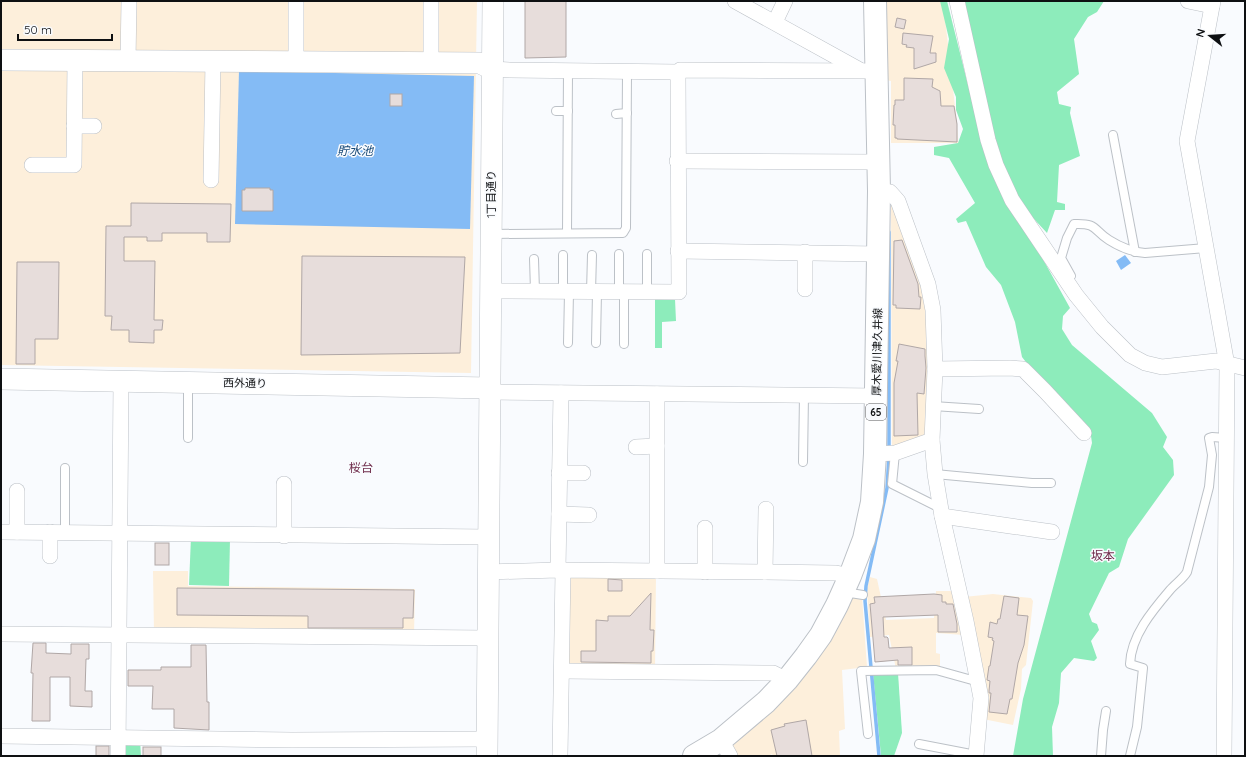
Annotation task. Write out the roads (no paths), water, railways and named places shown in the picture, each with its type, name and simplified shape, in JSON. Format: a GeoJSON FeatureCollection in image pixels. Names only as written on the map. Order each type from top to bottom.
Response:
{"type":"FeatureCollection","features":[{"type":"Feature","properties":{"kind":"main road","name":"厚木愛川津久井線"},"geometry":{"type":"LineString","coordinates":[[694,756],[725,748],[787,680],[821,635],[852,588],[872,502],[886,454],[876,396],[879,191],[878,162],[869,71],[874,1]]}},
{"type":"Feature","properties":{"kind":"street"},"geometry":{"type":"LineString","coordinates":[[128,60],[129,1]]}},
{"type":"Feature","properties":{"kind":"street"},"geometry":{"type":"LineString","coordinates":[[296,1],[296,62]]}},
{"type":"Feature","properties":{"kind":"street","name":"1丁目通り"},"geometry":{"type":"LineString","coordinates":[[487,748],[493,1]]}},
{"type":"Feature","properties":{"kind":"street"},"geometry":{"type":"LineString","coordinates":[[735,1],[869,71]]}},
{"type":"Feature","properties":{"kind":"street"},"geometry":{"type":"LineString","coordinates":[[775,22],[785,1]]}},
{"type":"Feature","properties":{"kind":"street"},"geometry":{"type":"LineString","coordinates":[[957,1],[988,140],[996,165],[1012,200],[1076,296],[1130,355],[1145,364],[1162,367],[1216,362],[1245,368]]}},
{"type":"Feature","properties":{"kind":"street"},"geometry":{"type":"LineString","coordinates":[[1188,1],[1213,3],[1187,141],[1227,365],[1224,756]]}},
{"type":"Feature","properties":{"kind":"street"},"geometry":{"type":"LineString","coordinates":[[428,5],[431,63]]}},
{"type":"Feature","properties":{"kind":"street"},"geometry":{"type":"LineString","coordinates":[[1,60],[480,63],[492,69],[627,72],[678,72],[680,70],[869,71]]}},
{"type":"Feature","properties":{"kind":"street"},"geometry":{"type":"LineString","coordinates":[[39,168],[74,165],[75,61]]}},
{"type":"Feature","properties":{"kind":"street"},"geometry":{"type":"LineString","coordinates":[[211,180],[207,158],[216,114],[213,61]]}},
{"type":"Feature","properties":{"kind":"street"},"geometry":{"type":"LineString","coordinates":[[490,292],[679,292],[677,161],[678,72]]}},
{"type":"Feature","properties":{"kind":"street"},"geometry":{"type":"LineString","coordinates":[[74,126],[94,126]]}},
{"type":"Feature","properties":{"kind":"street"},"geometry":{"type":"LineString","coordinates":[[677,161],[878,162]]}},
{"type":"Feature","properties":{"kind":"street"},"geometry":{"type":"LineString","coordinates":[[879,191],[890,192],[898,201],[928,284],[933,310],[935,369],[932,440],[935,474],[941,512],[981,698],[976,755]]}},
{"type":"Feature","properties":{"kind":"street"},"geometry":{"type":"LineString","coordinates":[[678,250],[878,254]]}},
{"type":"Feature","properties":{"kind":"street"},"geometry":{"type":"LineString","coordinates":[[805,252],[805,289]]}},
{"type":"Feature","properties":{"kind":"street"},"geometry":{"type":"LineString","coordinates":[[935,369],[1023,369],[1084,434]]}},
{"type":"Feature","properties":{"kind":"street","name":"西外通り"},"geometry":{"type":"LineString","coordinates":[[1,379],[188,382],[490,390]]}},
{"type":"Feature","properties":{"kind":"street"},"geometry":{"type":"LineString","coordinates":[[118,756],[121,381]]}},
{"type":"Feature","properties":{"kind":"street"},"geometry":{"type":"LineString","coordinates":[[490,390],[561,393],[876,396]]}},
{"type":"Feature","properties":{"kind":"street"},"geometry":{"type":"LineString","coordinates":[[560,756],[562,671],[559,473],[561,393]]}},
{"type":"Feature","properties":{"kind":"street"},"geometry":{"type":"LineString","coordinates":[[657,394],[657,571]]}},
{"type":"Feature","properties":{"kind":"street"},"geometry":{"type":"LineString","coordinates":[[886,454],[932,440]]}},
{"type":"Feature","properties":{"kind":"street"},"geometry":{"type":"LineString","coordinates":[[636,447],[657,446]]}},
{"type":"Feature","properties":{"kind":"street"},"geometry":{"type":"LineString","coordinates":[[559,473],[583,473]]}},
{"type":"Feature","properties":{"kind":"street"},"geometry":{"type":"LineString","coordinates":[[284,484],[284,536]]}},
{"type":"Feature","properties":{"kind":"street"},"geometry":{"type":"LineString","coordinates":[[17,491],[17,532]]}},
{"type":"Feature","properties":{"kind":"street"},"geometry":{"type":"LineString","coordinates":[[765,572],[766,509]]}},
{"type":"Feature","properties":{"kind":"street"},"geometry":{"type":"LineString","coordinates":[[941,512],[1052,532]]}},
{"type":"Feature","properties":{"kind":"street"},"geometry":{"type":"LineString","coordinates":[[559,514],[588,515]]}},
{"type":"Feature","properties":{"kind":"street"},"geometry":{"type":"LineString","coordinates":[[705,528],[705,572]]}},
{"type":"Feature","properties":{"kind":"street"},"geometry":{"type":"LineString","coordinates":[[1,532],[119,533],[247,531],[284,536],[488,538]]}},
{"type":"Feature","properties":{"kind":"street"},"geometry":{"type":"LineString","coordinates":[[50,556],[58,533]]}},
{"type":"Feature","properties":{"kind":"street"},"geometry":{"type":"LineString","coordinates":[[488,572],[657,571],[836,573],[852,588]]}},
{"type":"Feature","properties":{"kind":"street"},"geometry":{"type":"LineString","coordinates":[[1,634],[488,638]]}},
{"type":"Feature","properties":{"kind":"street"},"geometry":{"type":"LineString","coordinates":[[562,671],[773,673],[787,680]]}},
{"type":"Feature","properties":{"kind":"street"},"geometry":{"type":"LineString","coordinates":[[1,736],[292,740],[487,748]]}},
{"type":"Feature","properties":{"kind":"lane"},"geometry":{"type":"LineString","coordinates":[[567,233],[568,71]]}},
{"type":"Feature","properties":{"kind":"lane"},"geometry":{"type":"LineString","coordinates":[[491,234],[623,232],[626,228],[627,72]]}},
{"type":"Feature","properties":{"kind":"lane"},"geometry":{"type":"LineString","coordinates":[[556,111],[568,111]]}},
{"type":"Feature","properties":{"kind":"lane"},"geometry":{"type":"LineString","coordinates":[[616,114],[627,113]]}},
{"type":"Feature","properties":{"kind":"lane"},"geometry":{"type":"LineString","coordinates":[[1113,136],[1135,252]]}},
{"type":"Feature","properties":{"kind":"lane"},"geometry":{"type":"LineString","coordinates":[[1076,296],[1075,284],[1062,258],[1067,238],[1074,224],[1094,227],[1109,240],[1135,252],[1145,253],[1206,248]]}},
{"type":"Feature","properties":{"kind":"lane"},"geometry":{"type":"LineString","coordinates":[[619,254],[624,344]]}},
{"type":"Feature","properties":{"kind":"lane"},"geometry":{"type":"LineString","coordinates":[[647,254],[647,292]]}},
{"type":"Feature","properties":{"kind":"lane"},"geometry":{"type":"LineString","coordinates":[[563,255],[568,342]]}},
{"type":"Feature","properties":{"kind":"lane"},"geometry":{"type":"LineString","coordinates":[[592,255],[596,343]]}},
{"type":"Feature","properties":{"kind":"lane"},"geometry":{"type":"LineString","coordinates":[[534,259],[535,292]]}},
{"type":"Feature","properties":{"kind":"lane"},"geometry":{"type":"LineString","coordinates":[[188,382],[188,438]]}},
{"type":"Feature","properties":{"kind":"lane"},"geometry":{"type":"LineString","coordinates":[[803,462],[804,395]]}},
{"type":"Feature","properties":{"kind":"lane"},"geometry":{"type":"LineString","coordinates":[[933,406],[979,409]]}},
{"type":"Feature","properties":{"kind":"lane"},"geometry":{"type":"LineString","coordinates":[[1130,756],[1137,726],[1143,668],[1129,666],[1136,637],[1154,609],[1171,588],[1185,576],[1187,572],[1209,487],[1212,455],[1209,438],[1212,436],[1226,438]]}},
{"type":"Feature","properties":{"kind":"lane"},"geometry":{"type":"LineString","coordinates":[[886,454],[892,484],[941,512]]}},
{"type":"Feature","properties":{"kind":"lane"},"geometry":{"type":"LineString","coordinates":[[58,533],[65,468]]}},
{"type":"Feature","properties":{"kind":"lane"},"geometry":{"type":"LineString","coordinates":[[935,474],[1040,479],[1051,483]]}},
{"type":"Feature","properties":{"kind":"lane"},"geometry":{"type":"LineString","coordinates":[[868,734],[864,725],[861,671],[936,670],[972,680],[978,679]]}},
{"type":"Feature","properties":{"kind":"lane"},"geometry":{"type":"LineString","coordinates":[[1101,756],[1106,711]]}},
{"type":"Feature","properties":{"kind":"lane"},"geometry":{"type":"LineString","coordinates":[[919,744],[976,755]]}},
{"type":"Feature","properties":{"kind":"water","name":"貯水池"},"geometry":{"type":"Polygon","coordinates":[[[239,71],[474,76],[470,229],[235,224],[239,71]]]}},
{"type":"Feature","properties":{"kind":"water"},"geometry":{"type":"Polygon","coordinates":[[[1125,255],[1131,263],[1121,270],[1116,261],[1125,255]]]}},
{"type":"Feature","properties":{"kind":"waterway"},"geometry":{"type":"LineString","coordinates":[[889,232],[889,450]]}},
{"type":"Feature","properties":{"kind":"waterway"},"geometry":{"type":"LineString","coordinates":[[879,756],[865,601],[866,586],[887,488],[889,456]]}},
{"type":"Feature","properties":{"kind":"district","name":"桜台"},"geometry":{"type":"Point","coordinates":[361,467]}},
{"type":"Feature","properties":{"kind":"district","name":"坂本"},"geometry":{"type":"Point","coordinates":[1103,555]}}]}
